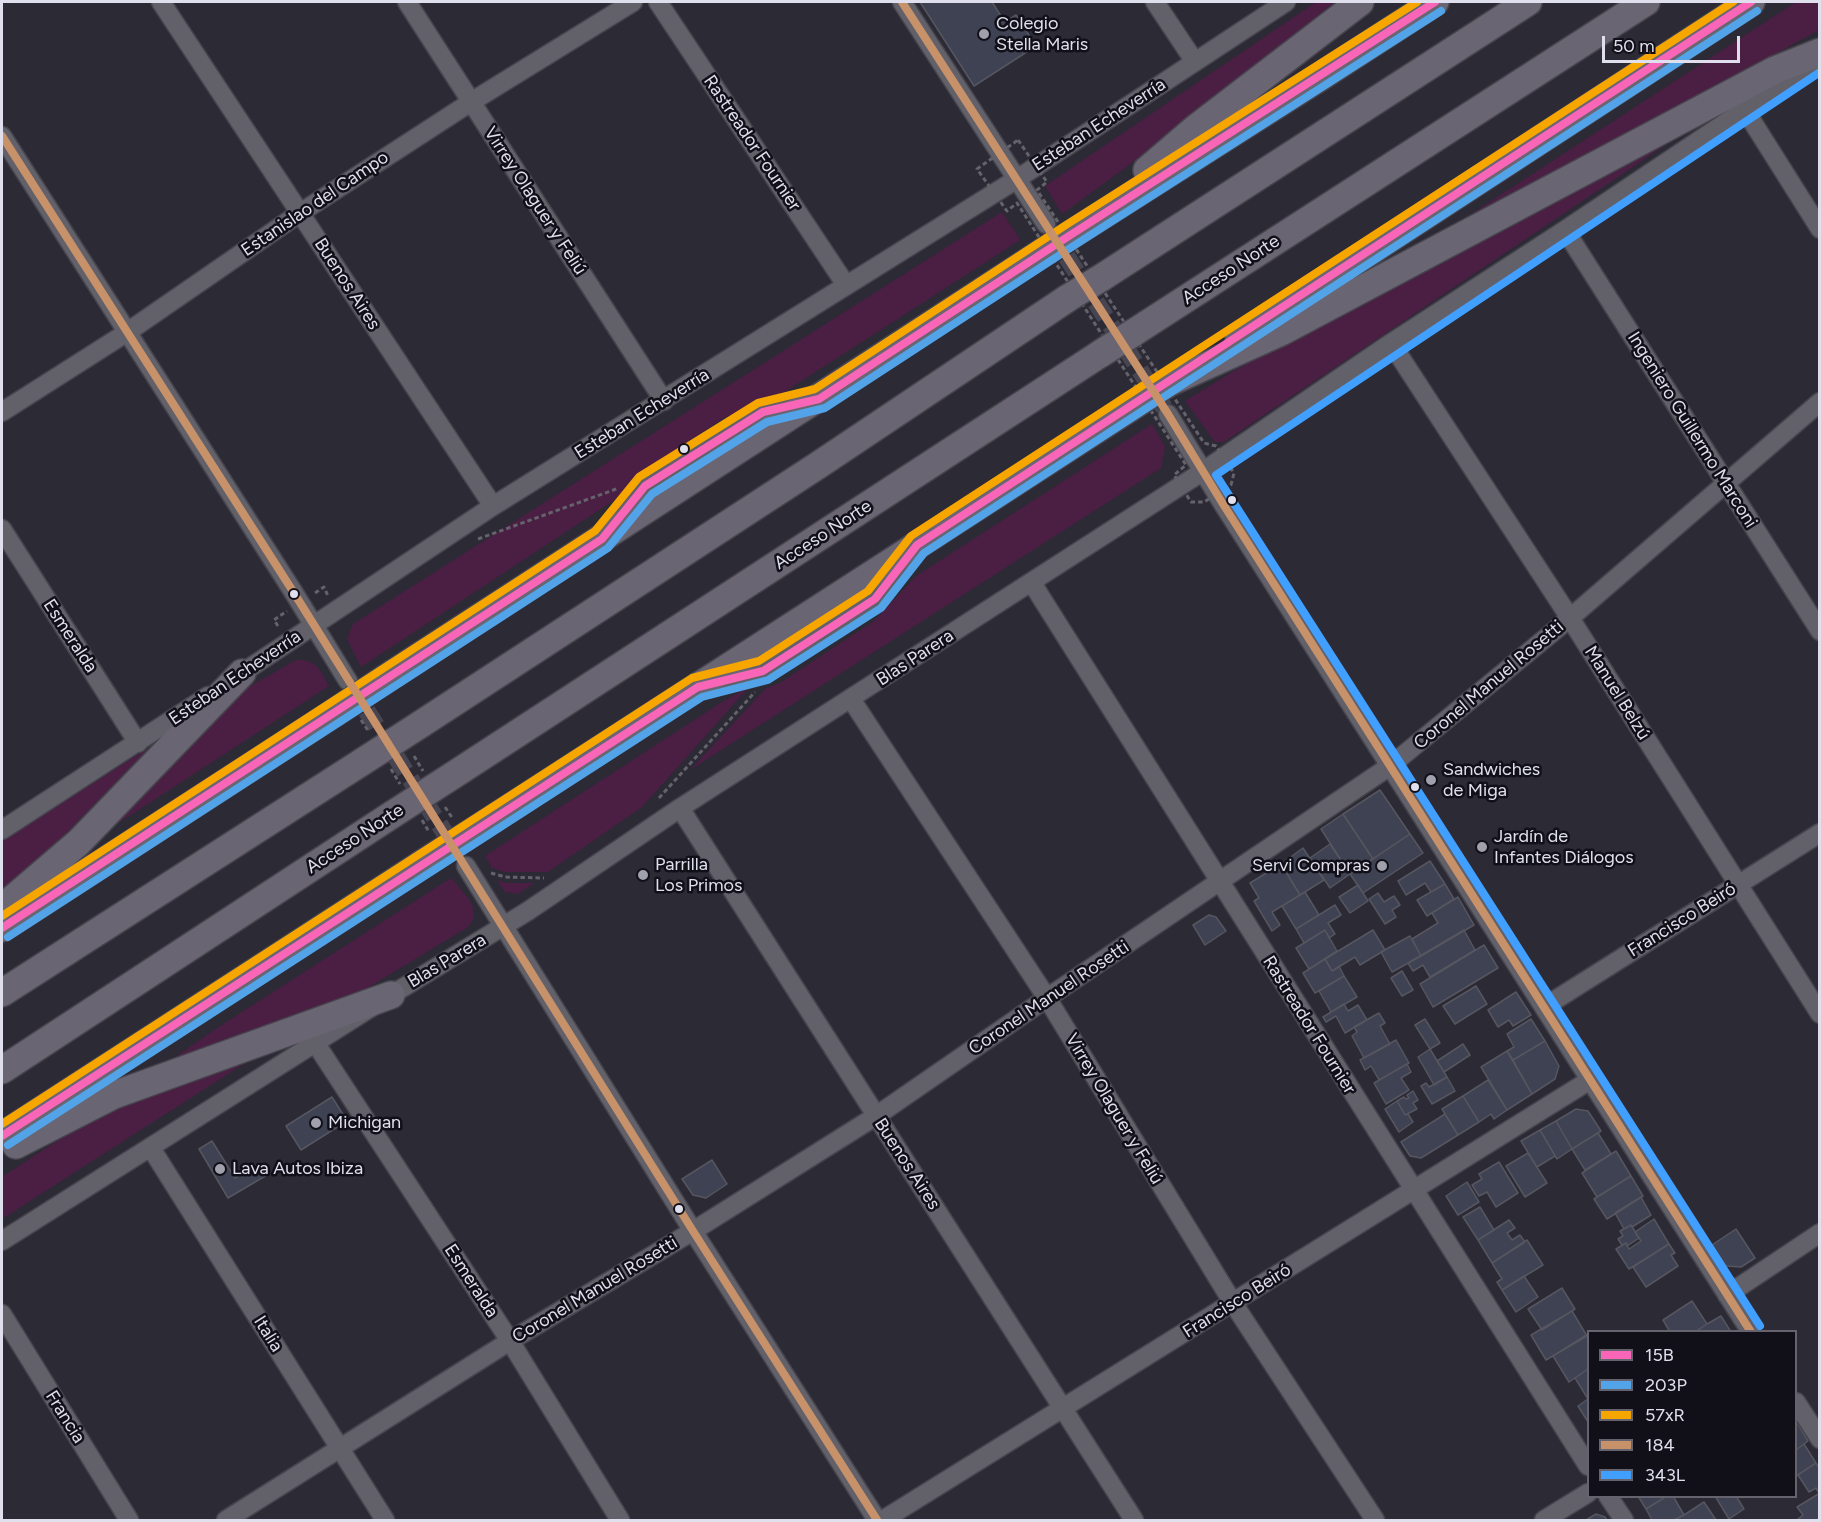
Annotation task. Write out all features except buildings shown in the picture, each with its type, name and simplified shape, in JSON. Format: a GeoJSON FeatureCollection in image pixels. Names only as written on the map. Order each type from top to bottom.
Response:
{"type":"FeatureCollection","features":[{"type":"Feature","properties":{"kind":"highway"},"geometry":{"type":"LineString","coordinates":[[1073,233],[1196,128],[1360,2]]}},
{"type":"Feature","properties":{"kind":"highway"},"geometry":{"type":"LineString","coordinates":[[2,928],[345,712],[394,673],[1040,254],[1435,2]]}},
{"type":"Feature","properties":{"kind":"highway"},"geometry":{"type":"LineString","coordinates":[[2,993],[374,755],[820,464],[1068,298],[1528,2]]}},
{"type":"Feature","properties":{"kind":"highway","name":"Acceso Norte"},"geometry":{"type":"LineString","coordinates":[[2,1070],[404,805],[1646,2]]}},
{"type":"Feature","properties":{"kind":"highway"},"geometry":{"type":"LineString","coordinates":[[2,1136],[1128,409],[1751,2]]}},
{"type":"Feature","properties":{"kind":"highway"},"geometry":{"type":"LineString","coordinates":[[1168,383],[1281,332],[1775,70],[1820,52]]}},
{"type":"Feature","properties":{"kind":"highway"},"geometry":{"type":"LineString","coordinates":[[2,908],[79,842],[242,674]]}},
{"type":"Feature","properties":{"kind":"highway"},"geometry":{"type":"LineString","coordinates":[[2,1153],[114,1095],[391,995]]}},
{"type":"Feature","properties":{"kind":"street","name":"Buenos Aires"},"geometry":{"type":"LineString","coordinates":[[161,2],[493,506]]}},
{"type":"Feature","properties":{"kind":"street","name":"Virrey Olaguer y Feliú"},"geometry":{"type":"LineString","coordinates":[[407,2],[664,401]]}},
{"type":"Feature","properties":{"kind":"street","name":"Estanislao del Campo"},"geometry":{"type":"LineString","coordinates":[[2,412],[126,333],[300,213],[471,102],[633,2]]}},
{"type":"Feature","properties":{"kind":"street","name":"Rastreador Fournier"},"geometry":{"type":"LineString","coordinates":[[658,2],[846,285]]}},
{"type":"Feature","properties":{"kind":"street"},"geometry":{"type":"LineString","coordinates":[[902,2],[1046,224]]}},
{"type":"Feature","properties":{"kind":"street"},"geometry":{"type":"LineString","coordinates":[[1155,2],[1196,62]]}},
{"type":"Feature","properties":{"kind":"street","name":"Esteban Echeverría"},"geometry":{"type":"LineString","coordinates":[[2,830],[138,743],[493,506],[1017,179],[1286,2]]}},
{"type":"Feature","properties":{"kind":"street","name":"Blas Parera"},"geometry":{"type":"LineString","coordinates":[[2,1241],[391,995],[504,927],[680,808],[1202,472],[1391,343],[1565,230],[1820,59]]}},
{"type":"Feature","properties":{"kind":"street"},"geometry":{"type":"LineString","coordinates":[[1745,110],[1820,229]]}},
{"type":"Feature","properties":{"kind":"street"},"geometry":{"type":"LineString","coordinates":[[2,136],[348,681]]}},
{"type":"Feature","properties":{"kind":"street","name":"Ingeniero Guillermo Marconi"},"geometry":{"type":"LineString","coordinates":[[1565,230],[1820,631]]}},
{"type":"Feature","properties":{"kind":"street","name":"Manuel Belzú"},"geometry":{"type":"LineString","coordinates":[[1391,343],[1570,618],[1820,1014]]}},
{"type":"Feature","properties":{"kind":"street","name":"Coronel Manuel Rosetti"},"geometry":{"type":"LineString","coordinates":[[226,1521],[510,1341],[693,1231],[876,1116],[1390,766],[1570,618],[1820,402]]}},
{"type":"Feature","properties":{"kind":"street"},"geometry":{"type":"LineString","coordinates":[[1168,414],[1202,472],[1750,1330]]}},
{"type":"Feature","properties":{"kind":"street","name":"Esmeralda"},"geometry":{"type":"LineString","coordinates":[[2,529],[138,743]]}},
{"type":"Feature","properties":{"kind":"street","name":"Rastreador Fournier"},"geometry":{"type":"LineString","coordinates":[[1032,583],[1412,1190],[1587,1464]]}},
{"type":"Feature","properties":{"kind":"street","name":"Virrey Olaguer y Feliú"},"geometry":{"type":"LineString","coordinates":[[851,699],[1047,998],[1233,1303],[1375,1521]]}},
{"type":"Feature","properties":{"kind":"street","name":"Buenos Aires"},"geometry":{"type":"LineString","coordinates":[[680,808],[1134,1521]]}},
{"type":"Feature","properties":{"kind":"street","name":"Francisco Beiró"},"geometry":{"type":"LineString","coordinates":[[1544,1007],[1820,833]]}},
{"type":"Feature","properties":{"kind":"street"},"geometry":{"type":"LineString","coordinates":[[466,866],[877,1521]]}},
{"type":"Feature","properties":{"kind":"street","name":"Esmeralda"},"geometry":{"type":"LineString","coordinates":[[316,1044],[510,1341],[620,1521]]}},
{"type":"Feature","properties":{"kind":"street","name":"Francisco Beiró"},"geometry":{"type":"LineString","coordinates":[[883,1521],[1590,1080]]}},
{"type":"Feature","properties":{"kind":"street","name":"Italia"},"geometry":{"type":"LineString","coordinates":[[151,1148],[385,1521]]}},
{"type":"Feature","properties":{"kind":"street"},"geometry":{"type":"LineString","coordinates":[[1727,1295],[1820,1233]]}},
{"type":"Feature","properties":{"kind":"street","name":"Francia"},"geometry":{"type":"LineString","coordinates":[[2,1314],[129,1521]]}},
{"type":"Feature","properties":{"kind":"street"},"geometry":{"type":"LineString","coordinates":[[1797,1404],[1820,1439]]}},
{"type":"Feature","properties":{"kind":"street"},"geometry":{"type":"LineString","coordinates":[[1544,1521],[1587,1494]]}},
{"type":"Feature","properties":{"kind":"street"},"geometry":{"type":"LineString","coordinates":[[1609,1498],[1624,1521]]}},
{"type":"Feature","properties":{"kind":"path"},"geometry":{"type":"LineString","coordinates":[[475,540],[627,485]]}},
{"type":"Feature","properties":{"kind":"path"},"geometry":{"type":"LineString","coordinates":[[290,641],[274,620],[324,587],[335,610]]}},
{"type":"Feature","properties":{"kind":"path"},"geometry":{"type":"LineString","coordinates":[[654,804],[761,684]]}},
{"type":"Feature","properties":{"kind":"path"},"geometry":{"type":"LineString","coordinates":[[345,712],[404,805],[434,840]]}},
{"type":"Feature","properties":{"kind":"path"},"geometry":{"type":"LineString","coordinates":[[485,871],[505,877],[552,877],[544,882]]}},
{"type":"Feature","properties":{"kind":"shaded area"},"geometry":{"type":"Polygon","coordinates":[[[1316,2],[1335,2],[1125,168],[1062,214],[1045,186],[1316,2]]]}},
{"type":"Feature","properties":{"kind":"shaded area"},"geometry":{"type":"Polygon","coordinates":[[[1796,2],[1819,2],[1819,30],[1413,252],[1796,2]]]}},
{"type":"Feature","properties":{"kind":"shaded area"},"geometry":{"type":"Polygon","coordinates":[[[1670,142],[1224,442],[1215,442],[1185,401],[1232,372],[1349,309],[1670,142]]]}},
{"type":"Feature","properties":{"kind":"shaded area"},"geometry":{"type":"Polygon","coordinates":[[[1002,212],[1020,240],[786,391],[724,418],[645,470],[613,501],[361,667],[347,639],[353,624],[1002,212]]]}},
{"type":"Feature","properties":{"kind":"shaded area"},"geometry":{"type":"Polygon","coordinates":[[[1152,424],[1165,447],[1161,468],[690,770],[766,688],[780,683],[874,621],[916,576],[1152,424]]]}},
{"type":"Feature","properties":{"kind":"shaded area"},"geometry":{"type":"Polygon","coordinates":[[[296,660],[309,661],[317,667],[329,686],[94,839],[238,693],[296,660]]]}},
{"type":"Feature","properties":{"kind":"shaded area"},"geometry":{"type":"Polygon","coordinates":[[[750,686],[642,807],[548,872],[505,872],[492,868],[485,856],[750,686]]]}},
{"type":"Feature","properties":{"kind":"shaded area"},"geometry":{"type":"Polygon","coordinates":[[[150,747],[42,858],[2,889],[2,841],[150,747]]]}},
{"type":"Feature","properties":{"kind":"shaded area"},"geometry":{"type":"Polygon","coordinates":[[[451,878],[473,907],[474,918],[468,927],[356,995],[157,1070],[217,1028],[451,878]]]}},
{"type":"Feature","properties":{"kind":"shaded area"},"geometry":{"type":"Polygon","coordinates":[[[497,880],[505,883],[534,883],[518,894],[505,892],[497,880]]]}},
{"type":"Feature","properties":{"kind":"shaded area"},"geometry":{"type":"Polygon","coordinates":[[[267,1049],[2,1219],[2,1177],[66,1135],[114,1110],[267,1049]]]}},
{"type":"Feature","properties":{"kind":"tunnel"},"geometry":{"type":"LineString","coordinates":[[1052,234],[1168,414]]}},
{"type":"Feature","properties":{"kind":"tunnel"},"geometry":{"type":"LineString","coordinates":[[352,688],[459,855]]}},
{"type":"Feature","properties":{"kind":"transit line","name":"184"},"geometry":{"type":"LineString","coordinates":[[902,2],[1168,414],[1223,504],[1750,1330]]}},
{"type":"Feature","properties":{"kind":"transit line","name":"57xR"},"geometry":{"type":"LineString","coordinates":[[2,916],[595,531],[639,477],[758,403],[815,389],[1066,225],[1417,2]]}},
{"type":"Feature","properties":{"kind":"transit line","name":"15B"},"geometry":{"type":"LineString","coordinates":[[2,928],[602,539],[645,486],[763,412],[819,399],[1435,2]]}},
{"type":"Feature","properties":{"kind":"transit line","name":"57xR"},"geometry":{"type":"LineString","coordinates":[[2,1124],[692,678],[759,661],[868,591],[911,536],[1733,2]]}},
{"type":"Feature","properties":{"kind":"transit line","name":"15B"},"geometry":{"type":"LineString","coordinates":[[2,1136],[698,687],[763,671],[875,599],[917,545],[1751,2]]}},
{"type":"Feature","properties":{"kind":"transit line","name":"203P"},"geometry":{"type":"LineString","coordinates":[[8,937],[608,548],[652,494],[767,422],[825,408],[1441,11]]}},
{"type":"Feature","properties":{"kind":"transit line","name":"203P"},"geometry":{"type":"LineString","coordinates":[[8,1145],[702,697],[768,680],[881,608],[924,553],[1757,11]]}},
{"type":"Feature","properties":{"kind":"transit line","name":"343L"},"geometry":{"type":"LineString","coordinates":[[1760,1326],[1216,475],[1820,72]]}},
{"type":"Feature","properties":{"kind":"transit line","name":"184"},"geometry":{"type":"LineString","coordinates":[[2,136],[294,593],[693,1231],[877,1520]]}},
{"type":"Feature","properties":{"kind":"place","name":"Colegio Stella Maris"},"geometry":{"type":"Point","coordinates":[984,34]}},
{"type":"Feature","properties":{"kind":"place","name":"Sandwiches de Miga"},"geometry":{"type":"Point","coordinates":[1431,780]}},
{"type":"Feature","properties":{"kind":"place","name":"Jardín de Infantes Diálogos"},"geometry":{"type":"Point","coordinates":[1482,847]}},
{"type":"Feature","properties":{"kind":"place","name":"Servi Compras"},"geometry":{"type":"Point","coordinates":[1382,866]}},
{"type":"Feature","properties":{"kind":"place","name":"Parrilla Los Primos"},"geometry":{"type":"Point","coordinates":[643,875]}},
{"type":"Feature","properties":{"kind":"place","name":"Michigan"},"geometry":{"type":"Point","coordinates":[316,1123]}},
{"type":"Feature","properties":{"kind":"place","name":"Lava Autos Ibiza"},"geometry":{"type":"Point","coordinates":[220,1169]}}]}
